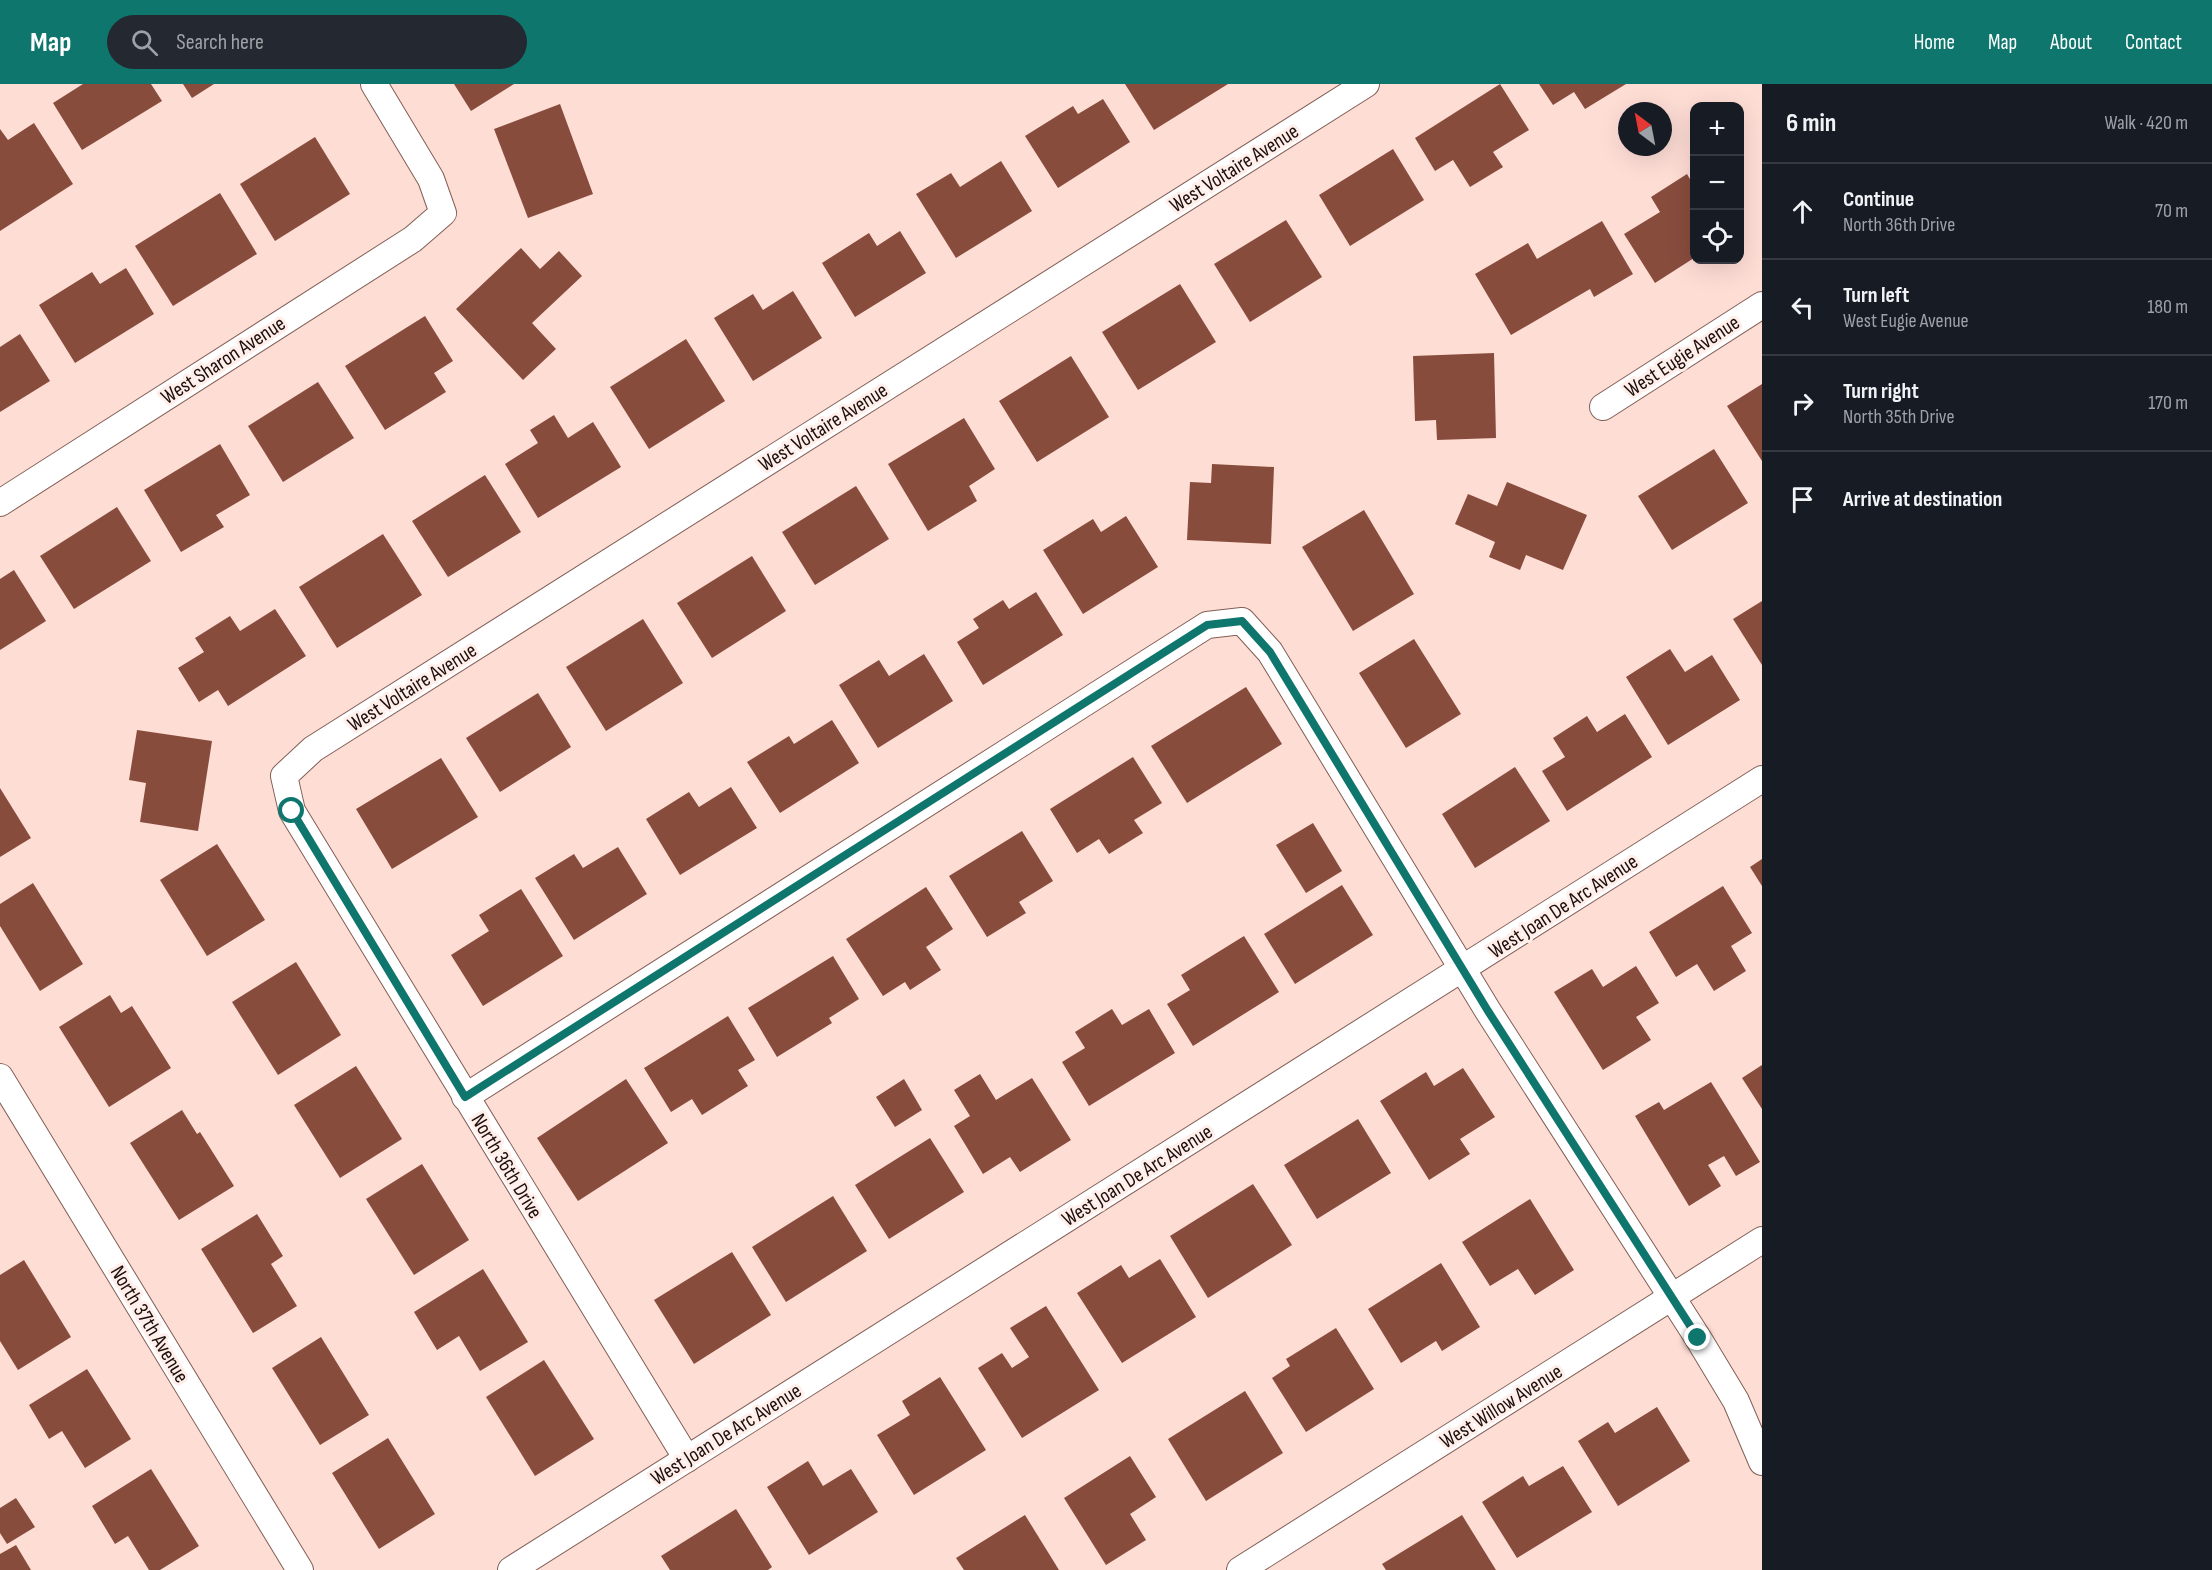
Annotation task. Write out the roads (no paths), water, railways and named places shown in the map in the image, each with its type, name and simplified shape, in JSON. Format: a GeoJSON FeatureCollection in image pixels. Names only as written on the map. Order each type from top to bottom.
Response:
{"type":"FeatureCollection","features":[{"type":"Feature","properties":{"kind":"street","name":"West Sharon Avenue"},"geometry":{"type":"LineString","coordinates":[[0,503],[413,239],[443,213],[431,179],[374,84]]}},
{"type":"Feature","properties":{"kind":"street","name":"West Voltaire Avenue"},"geometry":{"type":"LineString","coordinates":[[284,776],[323,743],[1366,84]]}},
{"type":"Feature","properties":{"kind":"street","name":"West Eugie Avenue"},"geometry":{"type":"LineString","coordinates":[[1603,407],[1762,305]]}},
{"type":"Feature","properties":{"kind":"street"},"geometry":{"type":"LineString","coordinates":[[465,1097],[1207,625],[1242,621],[1270,652],[1463,969],[1673,1297],[1736,1401],[1762,1462]]}},
{"type":"Feature","properties":{"kind":"street","name":"North 36th Drive"},"geometry":{"type":"LineString","coordinates":[[284,776],[292,811],[687,1459]]}},
{"type":"Feature","properties":{"kind":"street","name":"West Joan De Arc Avenue"},"geometry":{"type":"LineString","coordinates":[[511,1570],[1762,779]]}},
{"type":"Feature","properties":{"kind":"street","name":"North 37th Avenue"},"geometry":{"type":"LineString","coordinates":[[0,1077],[300,1570]]}},
{"type":"Feature","properties":{"kind":"street","name":"West Willow Avenue"},"geometry":{"type":"LineString","coordinates":[[1240,1570],[1762,1240]]}}]}
